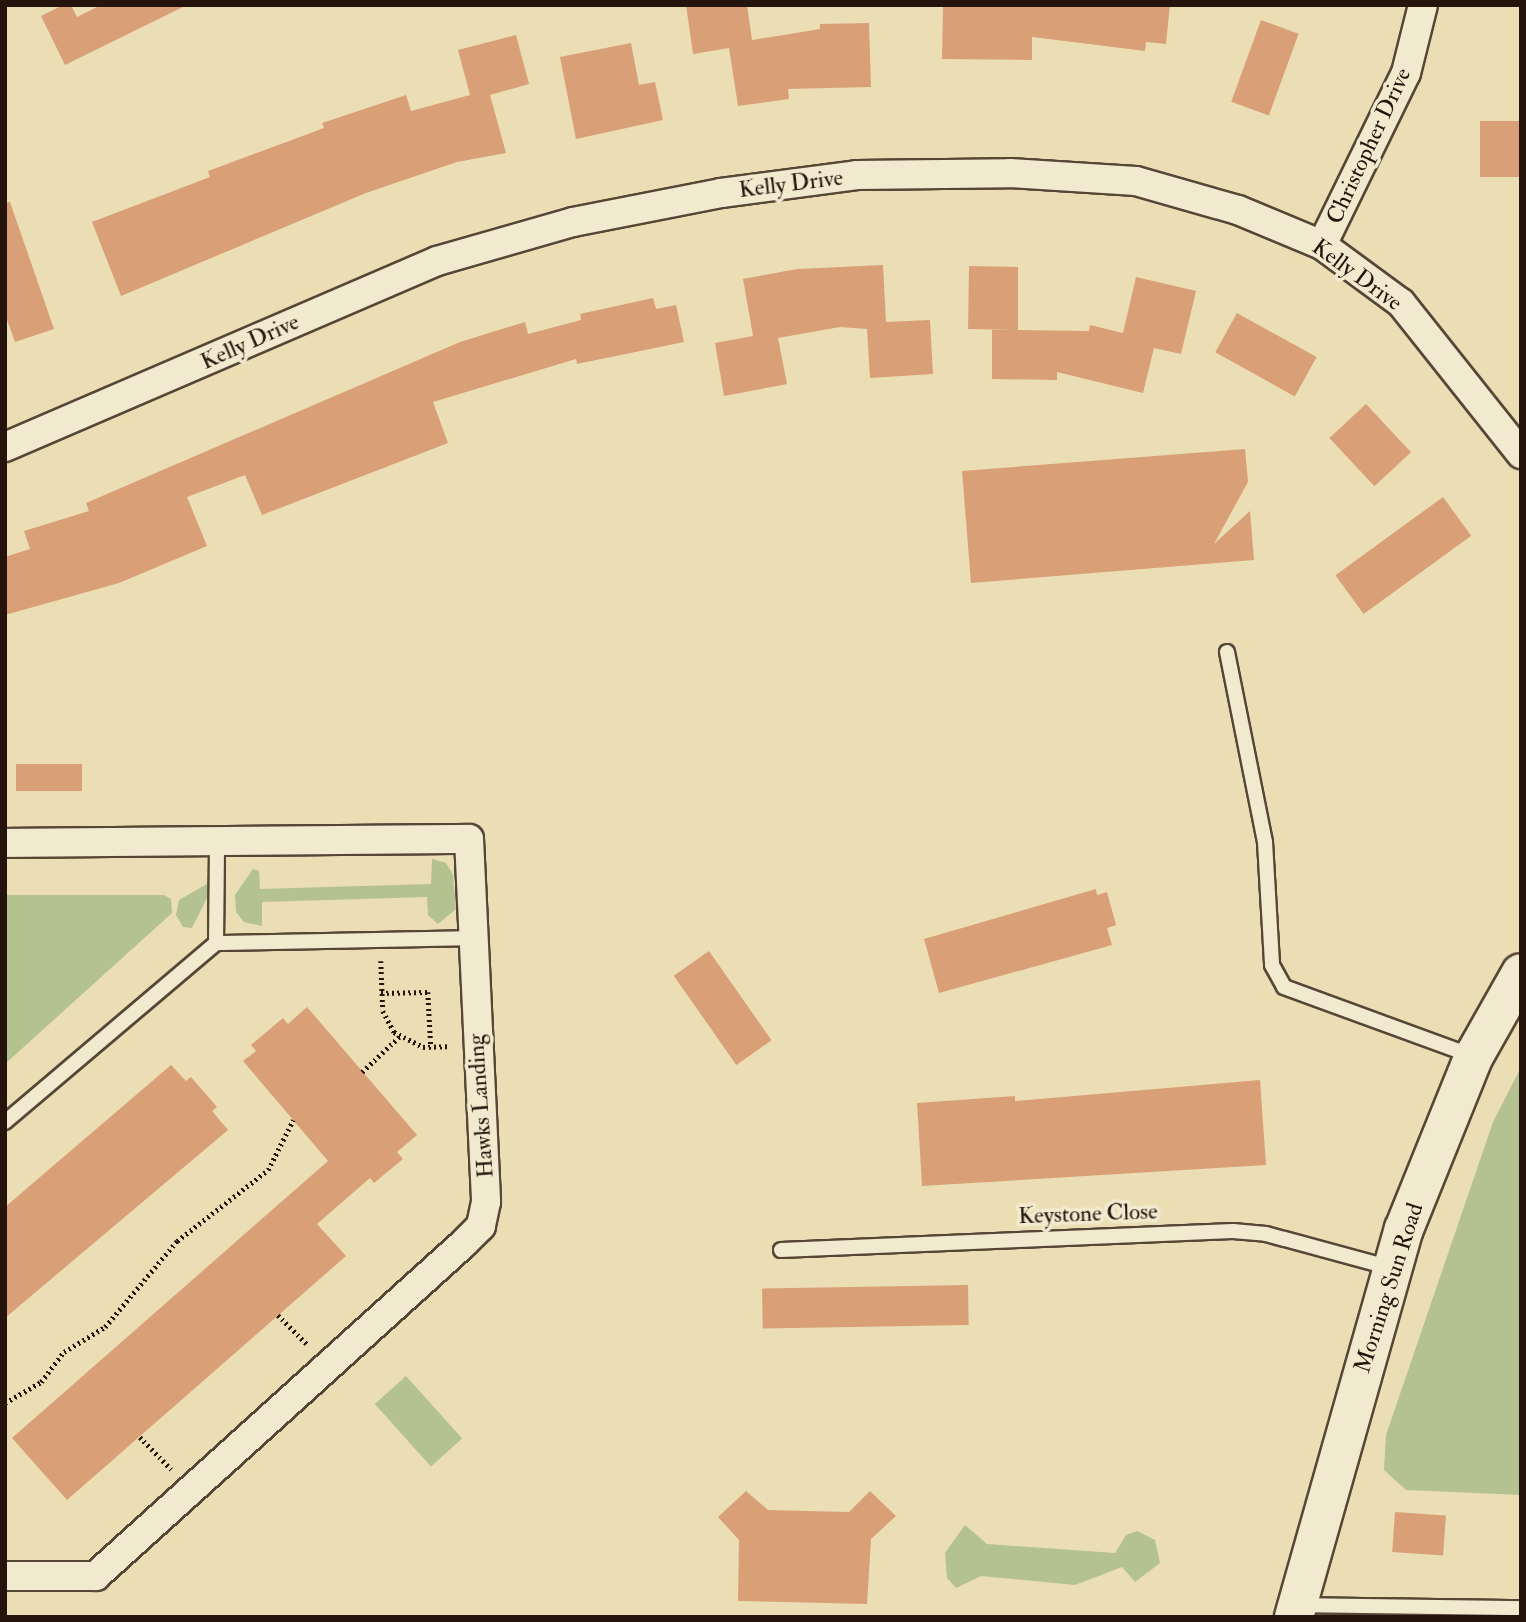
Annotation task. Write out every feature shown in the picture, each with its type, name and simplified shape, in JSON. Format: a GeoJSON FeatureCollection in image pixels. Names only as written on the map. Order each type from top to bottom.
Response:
{"type":"FeatureCollection","features":[{"type":"Feature","properties":{"kind":"main road","name":"Morning Sun Road"},"geometry":{"type":"LineString","coordinates":[[1296,1611],[1392,1268],[1474,1056],[1521,973]]}},
{"type":"Feature","properties":{"kind":"street","name":"Christopher Drive"},"geometry":{"type":"LineString","coordinates":[[1322,245],[1406,73],[1423,5]]}},
{"type":"Feature","properties":{"kind":"street","name":"Kelly Drive"},"geometry":{"type":"LineString","coordinates":[[5,447],[437,261],[573,222],[721,192],[857,175],[1010,173],[1136,181],[1238,210],[1322,245],[1401,303],[1521,454]]}},
{"type":"Feature","properties":{"kind":"street","name":"Hawks Landing"},"geometry":{"type":"LineString","coordinates":[[5,844],[469,839],[476,1044],[486,1202],[481,1226],[96,1576],[5,1577]]}},
{"type":"Feature","properties":{"kind":"lane"},"geometry":{"type":"LineString","coordinates":[[1227,652],[1265,842],[1272,965],[1284,987],[1474,1056]]}},
{"type":"Feature","properties":{"kind":"lane"},"geometry":{"type":"LineString","coordinates":[[216,943],[217,842]]}},
{"type":"Feature","properties":{"kind":"lane"},"geometry":{"type":"LineString","coordinates":[[5,1122],[216,943],[472,938]]}},
{"type":"Feature","properties":{"kind":"lane","name":"Keystone Close"},"geometry":{"type":"LineString","coordinates":[[781,1250],[1233,1231],[1266,1234],[1392,1268]]}},
{"type":"Feature","properties":{"kind":"lane"},"geometry":{"type":"LineString","coordinates":[[1296,1611],[1521,1608],[1520,1617]]}},
{"type":"Feature","properties":{"kind":"path"},"geometry":{"type":"LineString","coordinates":[[381,940],[383,1011],[399,1037],[431,1046],[476,1044]]}},
{"type":"Feature","properties":{"kind":"path"},"geometry":{"type":"LineString","coordinates":[[381,993],[428,992],[431,1046]]}},
{"type":"Feature","properties":{"kind":"path"},"geometry":{"type":"LineString","coordinates":[[362,1072],[399,1037]]}},
{"type":"Feature","properties":{"kind":"path"},"geometry":{"type":"LineString","coordinates":[[5,1403],[41,1382],[64,1352],[106,1327],[177,1241],[268,1170],[293,1120]]}},
{"type":"Feature","properties":{"kind":"path"},"geometry":{"type":"LineString","coordinates":[[278,1315],[328,1366]]}},
{"type":"Feature","properties":{"kind":"path"},"geometry":{"type":"LineString","coordinates":[[140,1437],[190,1490]]}},
{"type":"Feature","properties":{"kind":"green space"},"geometry":{"type":"Polygon","coordinates":[[[432,859],[446,863],[453,875],[456,909],[438,924],[428,915],[427,897],[262,902],[262,926],[244,922],[236,912],[235,895],[253,869],[259,871],[260,889],[431,884],[432,859]]]}},
{"type":"Feature","properties":{"kind":"green space"},"geometry":{"type":"Polygon","coordinates":[[[207,884],[207,898],[192,928],[183,927],[176,915],[179,900],[207,884]]]}},
{"type":"Feature","properties":{"kind":"green space"},"geometry":{"type":"Polygon","coordinates":[[[5,895],[164,895],[171,899],[172,913],[5,1064],[5,895]]]}},
{"type":"Feature","properties":{"kind":"green space"},"geometry":{"type":"Polygon","coordinates":[[[1521,1067],[1521,1495],[1406,1490],[1384,1470],[1386,1435],[1493,1122],[1521,1067]]]}},
{"type":"Feature","properties":{"kind":"green space"},"geometry":{"type":"Polygon","coordinates":[[[406,1376],[462,1438],[431,1467],[375,1404],[406,1376]]]}},
{"type":"Feature","properties":{"kind":"green space"},"geometry":{"type":"Polygon","coordinates":[[[965,1525],[987,1544],[1115,1553],[1126,1535],[1137,1531],[1155,1540],[1160,1563],[1135,1582],[1122,1567],[1075,1585],[981,1576],[956,1588],[947,1578],[945,1553],[965,1525]]]}},
{"type":"Feature","properties":{"kind":"building"},"geometry":{"type":"Polygon","coordinates":[[[63,5],[71,5],[77,17],[101,5],[187,5],[65,65],[41,16],[63,5]]]}},
{"type":"Feature","properties":{"kind":"building"},"geometry":{"type":"Polygon","coordinates":[[[686,5],[747,5],[752,40],[820,29],[820,24],[869,23],[871,87],[788,89],[789,99],[738,106],[729,48],[693,54],[686,5]]]}},
{"type":"Feature","properties":{"kind":"building"},"geometry":{"type":"Polygon","coordinates":[[[943,5],[1170,5],[1166,44],[1146,42],[1145,51],[1032,37],[1032,60],[942,59],[943,5]]]}},
{"type":"Feature","properties":{"kind":"building"},"geometry":{"type":"Polygon","coordinates":[[[1261,20],[1299,34],[1269,115],[1231,102],[1261,20]]]}},
{"type":"Feature","properties":{"kind":"building"},"geometry":{"type":"Polygon","coordinates":[[[516,35],[529,84],[490,95],[506,153],[457,162],[366,193],[121,296],[92,222],[210,177],[208,171],[324,128],[322,123],[406,95],[411,111],[470,95],[458,50],[516,35]]]}},
{"type":"Feature","properties":{"kind":"building"},"geometry":{"type":"Polygon","coordinates":[[[631,43],[639,85],[655,82],[663,120],[576,139],[560,57],[631,43]]]}},
{"type":"Feature","properties":{"kind":"building"},"geometry":{"type":"Polygon","coordinates":[[[1480,121],[1521,121],[1521,177],[1480,177],[1480,121]]]}},
{"type":"Feature","properties":{"kind":"building"},"geometry":{"type":"Polygon","coordinates":[[[10,202],[54,329],[15,342],[5,314],[5,203],[10,202]]]}},
{"type":"Feature","properties":{"kind":"building"},"geometry":{"type":"Polygon","coordinates":[[[883,265],[886,322],[930,320],[933,374],[870,378],[867,329],[840,327],[778,338],[787,384],[724,396],[715,343],[753,336],[743,279],[797,269],[883,265]]]}},
{"type":"Feature","properties":{"kind":"building"},"geometry":{"type":"Polygon","coordinates":[[[969,266],[1018,267],[1018,330],[1089,331],[1090,325],[1123,333],[1136,277],[1196,291],[1181,354],[1154,348],[1143,393],[1057,372],[1057,380],[992,379],[992,330],[1015,330],[968,329],[969,266]]]}},
{"type":"Feature","properties":{"kind":"building"},"geometry":{"type":"Polygon","coordinates":[[[653,298],[656,309],[676,305],[684,342],[577,364],[576,359],[433,402],[448,443],[262,515],[245,475],[187,497],[207,546],[119,583],[5,615],[5,557],[30,549],[24,531],[89,511],[86,503],[460,342],[525,322],[528,334],[581,320],[580,314],[653,298]]]}},
{"type":"Feature","properties":{"kind":"building"},"geometry":{"type":"Polygon","coordinates":[[[1237,313],[1317,357],[1295,396],[1215,352],[1237,313]]]}},
{"type":"Feature","properties":{"kind":"building"},"geometry":{"type":"Polygon","coordinates":[[[1366,404],[1411,452],[1374,486],[1329,438],[1366,404]]]}},
{"type":"Feature","properties":{"kind":"building"},"geometry":{"type":"Polygon","coordinates":[[[1245,449],[1248,482],[1214,544],[1250,511],[1254,560],[971,583],[962,471],[1245,449]]]}},
{"type":"Feature","properties":{"kind":"building"},"geometry":{"type":"Polygon","coordinates":[[[1443,497],[1471,536],[1364,614],[1335,575],[1443,497]]]}},
{"type":"Feature","properties":{"kind":"building"},"geometry":{"type":"Polygon","coordinates":[[[16,764],[82,764],[82,791],[16,791],[16,764]]]}},
{"type":"Feature","properties":{"kind":"building"},"geometry":{"type":"Polygon","coordinates":[[[1096,889],[1097,895],[1107,892],[1116,925],[1107,928],[1112,945],[939,993],[924,939],[1096,889]]]}},
{"type":"Feature","properties":{"kind":"building"},"geometry":{"type":"Polygon","coordinates":[[[709,951],[772,1040],[736,1065],[674,976],[709,951]]]}},
{"type":"Feature","properties":{"kind":"building"},"geometry":{"type":"Polygon","coordinates":[[[307,1007],[417,1135],[397,1152],[403,1159],[374,1183],[370,1178],[317,1224],[346,1256],[67,1500],[12,1438],[328,1161],[243,1061],[256,1051],[251,1045],[283,1018],[288,1024],[307,1007]]]}},
{"type":"Feature","properties":{"kind":"building"},"geometry":{"type":"Polygon","coordinates":[[[171,1065],[186,1081],[191,1077],[217,1107],[212,1111],[228,1130],[5,1318],[5,1207],[171,1065]]]}},
{"type":"Feature","properties":{"kind":"building"},"geometry":{"type":"Polygon","coordinates":[[[1260,1080],[1266,1165],[922,1186],[917,1103],[1015,1096],[1015,1101],[1260,1080]]]}},
{"type":"Feature","properties":{"kind":"building"},"geometry":{"type":"Polygon","coordinates":[[[968,1285],[969,1325],[763,1329],[762,1289],[968,1285]]]}},
{"type":"Feature","properties":{"kind":"building"},"geometry":{"type":"Polygon","coordinates":[[[746,1491],[768,1510],[849,1512],[870,1491],[896,1516],[871,1539],[867,1604],[738,1601],[739,1540],[718,1517],[746,1491]]]}},
{"type":"Feature","properties":{"kind":"building"},"geometry":{"type":"Polygon","coordinates":[[[1395,1512],[1446,1516],[1443,1555],[1392,1552],[1395,1512]]]}}]}
